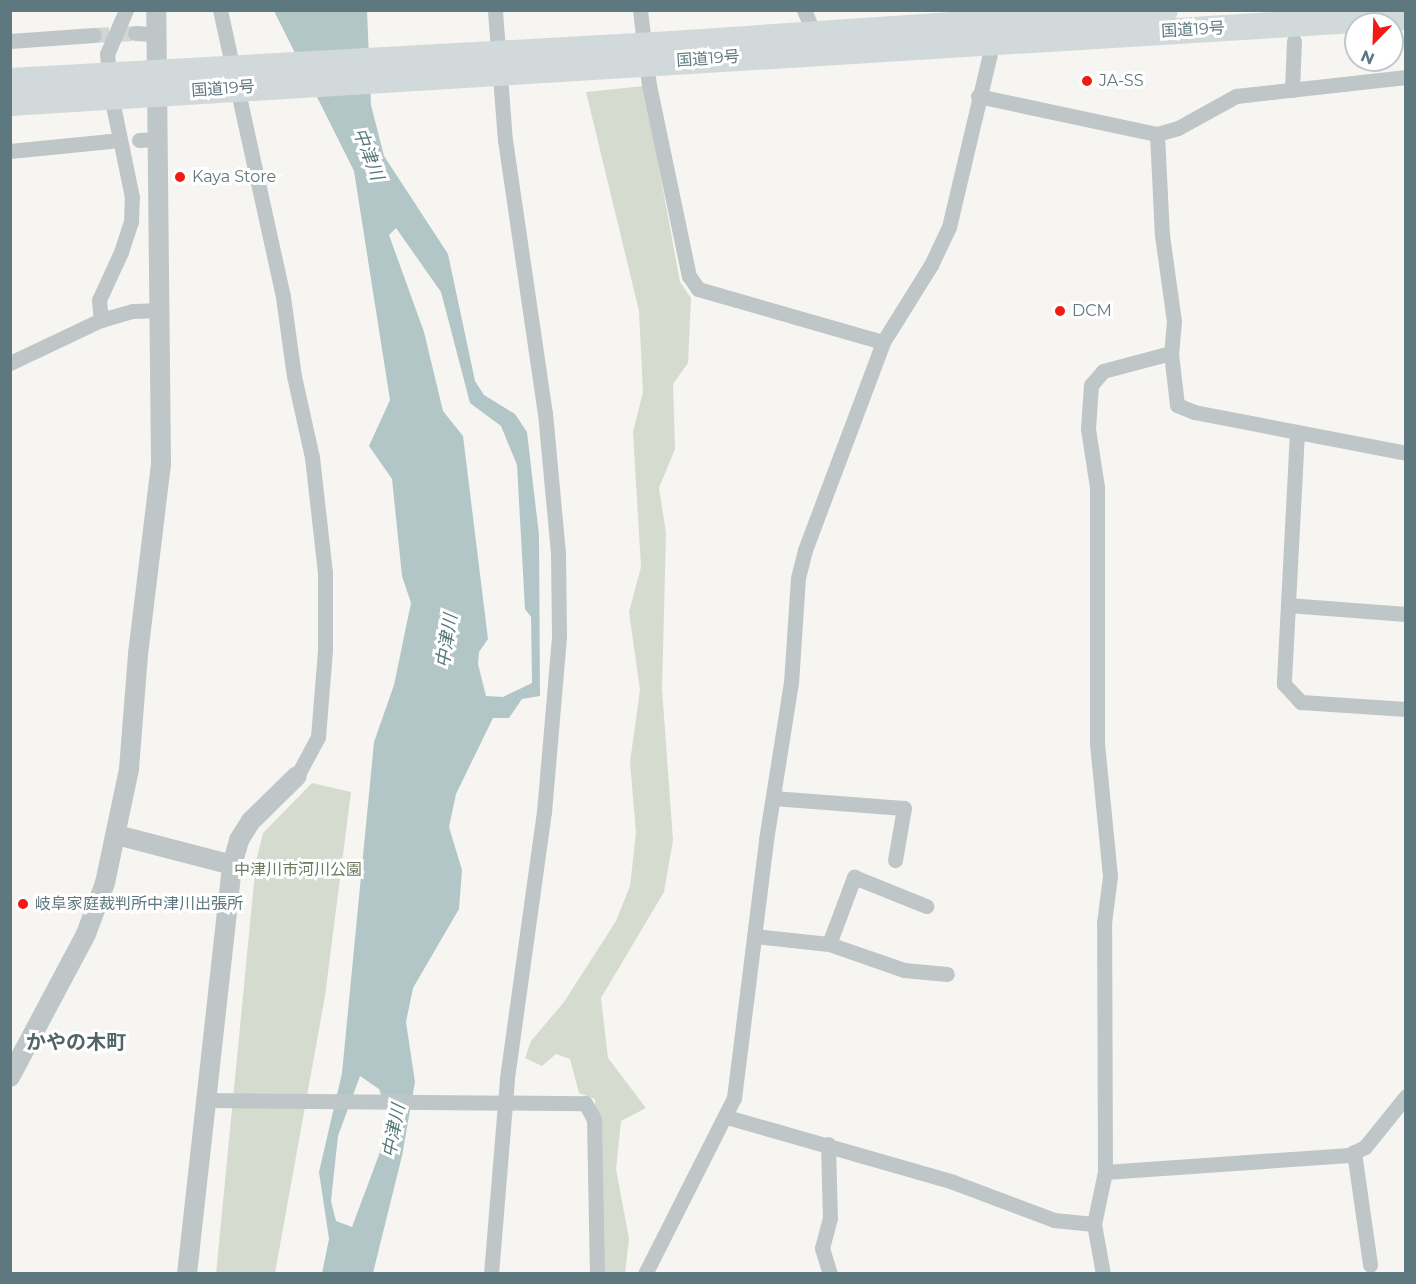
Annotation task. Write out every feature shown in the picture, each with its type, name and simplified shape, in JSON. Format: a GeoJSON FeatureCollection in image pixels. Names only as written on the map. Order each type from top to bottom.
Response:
{"type":"FeatureCollection","features":[{"type":"Feature","properties":{"kind":"highway","name":"国道19号"},"geometry":{"type":"LineString","coordinates":[[670,53],[814,34],[1165,10]]}},
{"type":"Feature","properties":{"kind":"highway","name":"国道19号"},"geometry":{"type":"LineString","coordinates":[[10,103],[110,86],[138,84],[670,53],[993,41],[1406,17]]}},
{"type":"Feature","properties":{"kind":"highway","name":"国道19号"},"geometry":{"type":"LineString","coordinates":[[10,81],[110,86]]}},
{"type":"Feature","properties":{"kind":"street"},"geometry":{"type":"LineString","coordinates":[[101,320],[99,300],[122,252],[132,205],[110,86],[107,54],[126,10]]}},
{"type":"Feature","properties":{"kind":"street"},"geometry":{"type":"LineString","coordinates":[[10,1077],[86,934],[117,835],[129,769],[138,654],[161,463],[157,310],[147,139],[157,34],[156,10]]}},
{"type":"Feature","properties":{"kind":"street"},"geometry":{"type":"LineString","coordinates":[[187,1274],[208,1100],[232,864],[239,840],[251,821],[297,776],[318,737],[325,650],[325,572],[312,457],[294,376],[283,297],[220,10]]}},
{"type":"Feature","properties":{"kind":"street"},"geometry":{"type":"LineString","coordinates":[[491,1274],[507,1078],[544,812],[559,636],[558,553],[545,414],[505,141],[495,10]]}},
{"type":"Feature","properties":{"kind":"street"},"geometry":{"type":"LineString","coordinates":[[640,10],[654,107],[689,276],[698,289],[883,342]]}},
{"type":"Feature","properties":{"kind":"street"},"geometry":{"type":"LineString","coordinates":[[804,10],[814,34]]}},
{"type":"Feature","properties":{"kind":"street"},"geometry":{"type":"LineString","coordinates":[[135,33],[157,34]]}},
{"type":"Feature","properties":{"kind":"street"},"geometry":{"type":"LineString","coordinates":[[10,41],[94,35]]}},
{"type":"Feature","properties":{"kind":"street"},"geometry":{"type":"LineString","coordinates":[[645,1274],[727,1117],[734,1098],[754,936],[791,683],[798,578],[883,342],[931,265],[949,227],[967,159],[978,96],[993,41]]}},
{"type":"Feature","properties":{"kind":"street"},"geometry":{"type":"LineString","coordinates":[[1292,90],[1294,41]]}},
{"type":"Feature","properties":{"kind":"street"},"geometry":{"type":"LineString","coordinates":[[978,96],[1157,134],[1178,128],[1236,96],[1406,77]]}},
{"type":"Feature","properties":{"kind":"street"},"geometry":{"type":"LineString","coordinates":[[1157,134],[1162,235],[1174,321],[1171,353],[1177,405],[1194,412],[1406,453]]}},
{"type":"Feature","properties":{"kind":"street"},"geometry":{"type":"LineString","coordinates":[[10,151],[111,141]]}},
{"type":"Feature","properties":{"kind":"street"},"geometry":{"type":"LineString","coordinates":[[10,363],[101,320],[133,311],[157,310]]}},
{"type":"Feature","properties":{"kind":"street"},"geometry":{"type":"LineString","coordinates":[[1103,1274],[1094,1224],[1105,1172],[1104,923],[1110,876],[1097,744],[1097,487],[1088,429],[1091,386],[1102,371],[1171,353]]}},
{"type":"Feature","properties":{"kind":"street"},"geometry":{"type":"LineString","coordinates":[[1297,432],[1284,684],[1301,702],[1406,709]]}},
{"type":"Feature","properties":{"kind":"street"},"geometry":{"type":"LineString","coordinates":[[1288,605],[1406,614]]}},
{"type":"Feature","properties":{"kind":"street"},"geometry":{"type":"LineString","coordinates":[[773,798],[847,807],[904,808],[895,860]]}},
{"type":"Feature","properties":{"kind":"street"},"geometry":{"type":"LineString","coordinates":[[117,835],[232,864]]}},
{"type":"Feature","properties":{"kind":"street"},"geometry":{"type":"LineString","coordinates":[[829,944],[854,877],[926,906]]}},
{"type":"Feature","properties":{"kind":"street"},"geometry":{"type":"LineString","coordinates":[[754,936],[829,944],[904,970],[947,974]]}},
{"type":"Feature","properties":{"kind":"street"},"geometry":{"type":"LineString","coordinates":[[1105,1172],[1354,1152],[1365,1147],[1406,1096]]}},
{"type":"Feature","properties":{"kind":"street"},"geometry":{"type":"LineString","coordinates":[[208,1100],[567,1100],[585,1103],[594,1119],[597,1274]]}},
{"type":"Feature","properties":{"kind":"street"},"geometry":{"type":"LineString","coordinates":[[727,1117],[828,1144],[953,1182],[1054,1220],[1094,1224]]}},
{"type":"Feature","properties":{"kind":"street"},"geometry":{"type":"LineString","coordinates":[[828,1144],[830,1218],[822,1248],[830,1274]]}},
{"type":"Feature","properties":{"kind":"street"},"geometry":{"type":"LineString","coordinates":[[1354,1152],[1370,1265]]}},
{"type":"Feature","properties":{"kind":"green space"},"geometry":{"type":"Polygon","coordinates":[[[644,86],[680,282],[691,298],[688,363],[673,384],[675,449],[659,488],[666,533],[662,689],[673,840],[664,892],[601,998],[608,1058],[646,1108],[621,1121],[616,1169],[629,1239],[625,1273],[600,1273],[595,1099],[579,1093],[570,1059],[556,1054],[542,1066],[525,1058],[531,1041],[564,1002],[616,921],[630,886],[636,833],[630,762],[640,690],[629,612],[641,567],[633,432],[643,392],[639,311],[586,92],[644,86]]]}},
{"type":"Feature","properties":{"kind":"green space","name":"中津川市河川公園"},"geometry":{"type":"Polygon","coordinates":[[[312,783],[351,792],[325,996],[275,1273],[216,1274],[256,862],[263,833],[312,783]]]}},
{"type":"Feature","properties":{"kind":"water","name":"中津川"},"geometry":{"type":"Polygon","coordinates":[[[274,11],[367,11],[371,105],[384,156],[448,254],[475,381],[484,395],[515,414],[527,432],[539,535],[540,696],[522,699],[509,718],[493,718],[456,794],[449,827],[462,870],[459,909],[413,988],[406,1022],[415,1082],[402,1156],[373,1273],[322,1273],[329,1239],[319,1172],[342,1073],[374,742],[394,685],[411,603],[402,576],[392,479],[369,446],[390,400],[354,171],[274,11]],[[396,228],[389,235],[424,332],[443,411],[463,436],[488,639],[479,652],[478,664],[486,696],[503,697],[532,683],[531,617],[525,609],[517,465],[501,426],[470,403],[441,292],[396,228]],[[360,1076],[338,1136],[331,1201],[336,1221],[352,1227],[383,1144],[388,1114],[379,1089],[360,1076]]]}},
{"type":"Feature","properties":{"kind":"tunnel"},"geometry":{"type":"LineString","coordinates":[[94,35],[135,33]]}},
{"type":"Feature","properties":{"kind":"place","name":"JA-SS"},"geometry":{"type":"Point","coordinates":[1087,81]}},
{"type":"Feature","properties":{"kind":"place","name":"Kaya Store"},"geometry":{"type":"Point","coordinates":[180,177]}},
{"type":"Feature","properties":{"kind":"place","name":"DCM"},"geometry":{"type":"Point","coordinates":[1060,311]}},
{"type":"Feature","properties":{"kind":"place","name":"岐阜家庭裁判所中津川出張所"},"geometry":{"type":"Point","coordinates":[23,904]}},
{"type":"Feature","properties":{"kind":"district","name":"かやの木町"},"geometry":{"type":"Point","coordinates":[76,1042]}}]}
